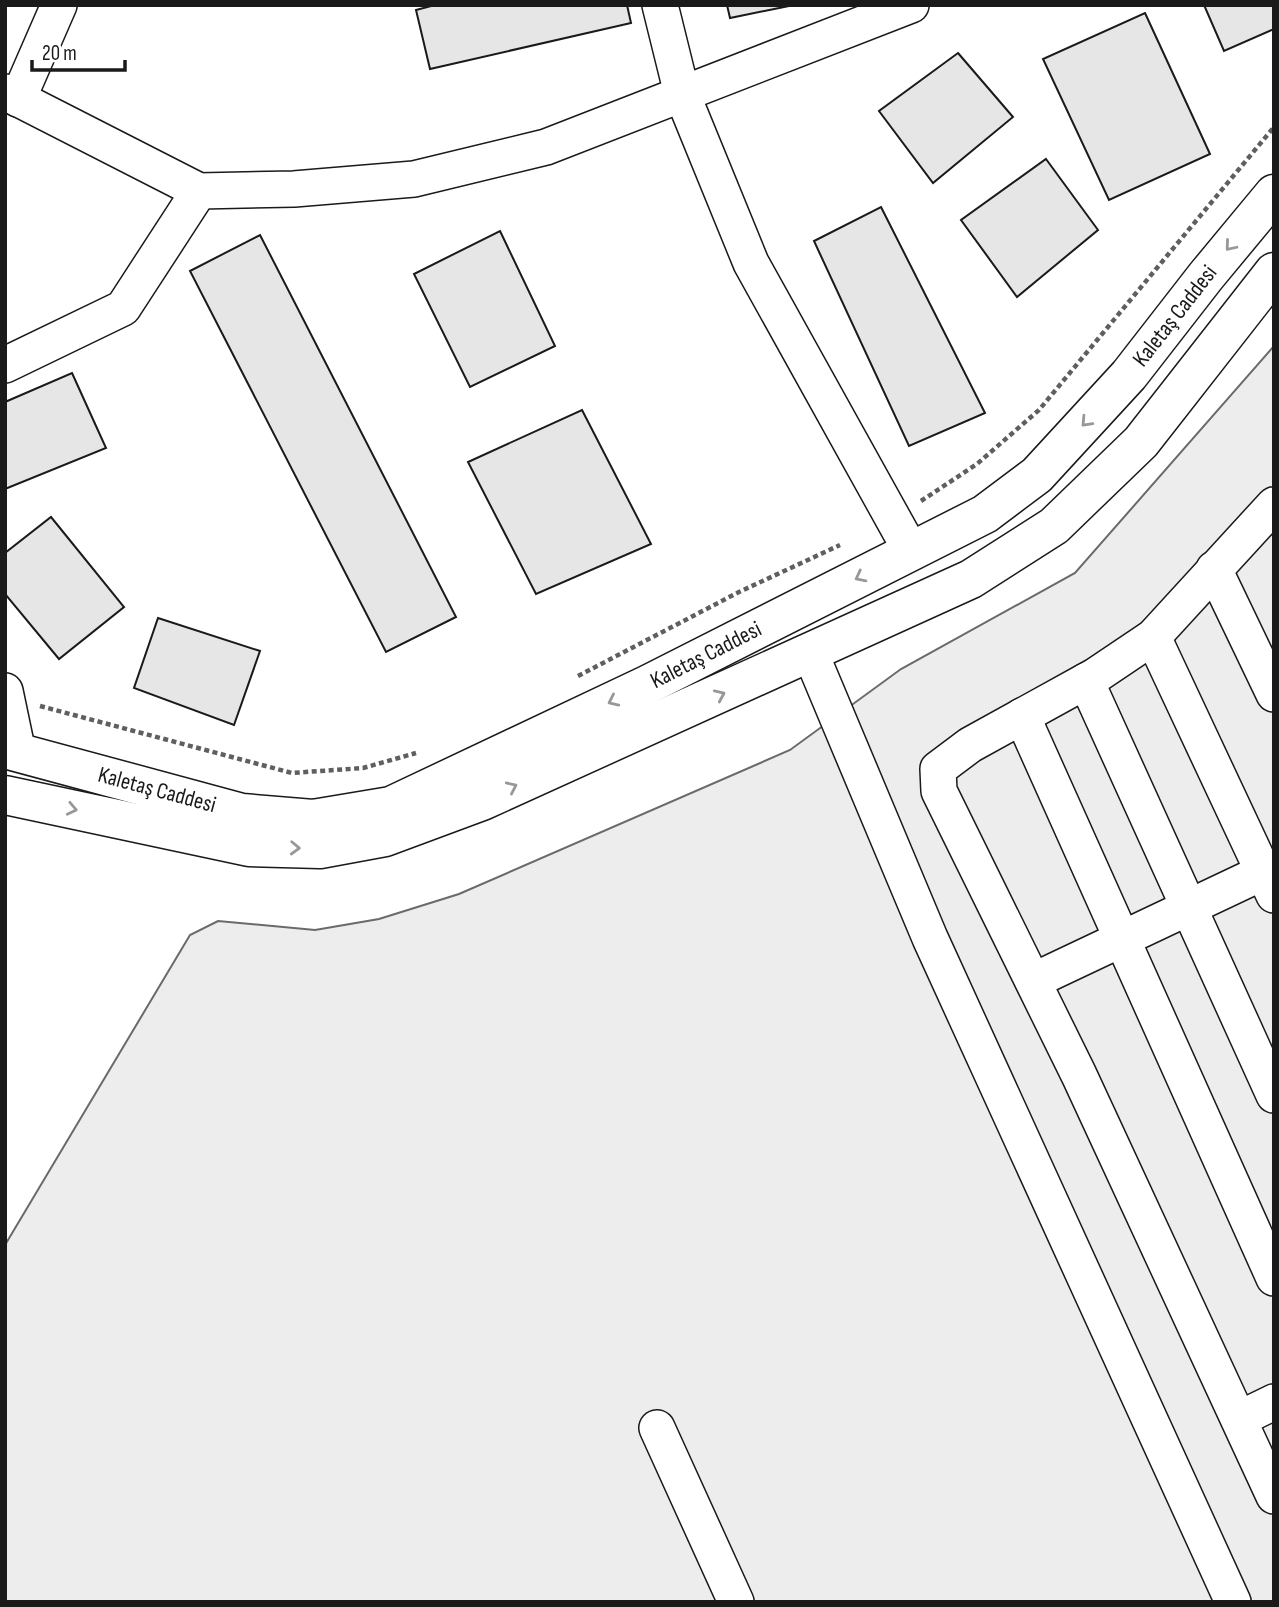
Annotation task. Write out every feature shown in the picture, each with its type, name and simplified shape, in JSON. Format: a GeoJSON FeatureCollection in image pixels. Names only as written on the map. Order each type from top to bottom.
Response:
{"type":"FeatureCollection","features":[{"type":"Feature","properties":{"kind":"main road","name":"Kaletaş Caddesi"},"geometry":{"type":"LineString","coordinates":[[11,751],[242,813],[313,819],[391,806],[647,685],[902,536],[985,514],[1037,475],[1129,375],[1274,194]]}},
{"type":"Feature","properties":{"kind":"main road","name":"Kaletaş Caddesi"},"geometry":{"type":"LineString","coordinates":[[5,794],[249,847],[320,849],[385,837],[482,801],[611,741],[725,693],[971,579],[1054,526],[1142,442],[1274,272]]}},
{"type":"Feature","properties":{"kind":"street"},"geometry":{"type":"LineString","coordinates":[[60,5],[12,95],[199,191],[295,189],[414,179],[546,147],[911,5]]}},
{"type":"Feature","properties":{"kind":"street"},"geometry":{"type":"LineString","coordinates":[[660,5],[682,94],[751,263],[902,536]]}},
{"type":"Feature","properties":{"kind":"street"},"geometry":{"type":"LineString","coordinates":[[5,365],[123,308],[199,191]]}},
{"type":"Feature","properties":{"kind":"street"},"geometry":{"type":"LineString","coordinates":[[1272,511],[1214,569],[1153,637],[1086,681],[970,745],[937,769],[939,791],[1079,1075],[1274,1496]]}},
{"type":"Feature","properties":{"kind":"street"},"geometry":{"type":"LineString","coordinates":[[1214,569],[1274,694]]}},
{"type":"Feature","properties":{"kind":"street"},"geometry":{"type":"LineString","coordinates":[[1032,981],[1189,906],[1270,878],[1153,637]]}},
{"type":"Feature","properties":{"kind":"street"},"geometry":{"type":"LineString","coordinates":[[810,652],[936,951],[1233,1602]]}},
{"type":"Feature","properties":{"kind":"street"},"geometry":{"type":"LineString","coordinates":[[1086,681],[1274,1095]]}},
{"type":"Feature","properties":{"kind":"street"},"geometry":{"type":"LineString","coordinates":[[6,694],[11,751]]}},
{"type":"Feature","properties":{"kind":"street"},"geometry":{"type":"LineString","coordinates":[[1022,716],[1274,1278]]}},
{"type":"Feature","properties":{"kind":"street"},"geometry":{"type":"LineString","coordinates":[[1239,1419],[1274,1402]]}},
{"type":"Feature","properties":{"kind":"street"},"geometry":{"type":"LineString","coordinates":[[657,1428],[737,1602]]}},
{"type":"Feature","properties":{"kind":"path"},"geometry":{"type":"LineString","coordinates":[[902,536],[977,464],[1040,410],[1274,127]]}},
{"type":"Feature","properties":{"kind":"path"},"geometry":{"type":"LineString","coordinates":[[568,681],[739,592],[846,542]]}},
{"type":"Feature","properties":{"kind":"path"},"geometry":{"type":"LineString","coordinates":[[6,694],[292,773],[363,768],[421,751]]}},
{"type":"Feature","properties":{"kind":"shaded area"},"geometry":{"type":"Polygon","coordinates":[[[1274,346],[1274,1602],[5,1602],[5,1245],[190,935],[218,921],[315,930],[379,919],[459,894],[790,750],[901,669],[1075,573],[1274,346]]]}},
{"type":"Feature","properties":{"kind":"building"},"geometry":{"type":"Polygon","coordinates":[[[435,5],[627,5],[631,23],[430,69],[416,10],[435,5]]]}},
{"type":"Feature","properties":{"kind":"building"},"geometry":{"type":"Polygon","coordinates":[[[727,5],[794,5],[730,18],[727,5]]]}},
{"type":"Feature","properties":{"kind":"building"},"geometry":{"type":"Polygon","coordinates":[[[1204,5],[1274,5],[1274,29],[1224,51],[1204,5]]]}},
{"type":"Feature","properties":{"kind":"building"},"geometry":{"type":"Polygon","coordinates":[[[1145,13],[1210,154],[1109,200],[1043,59],[1145,13]]]}},
{"type":"Feature","properties":{"kind":"building"},"geometry":{"type":"Polygon","coordinates":[[[958,53],[1013,117],[933,183],[879,111],[958,53]]]}},
{"type":"Feature","properties":{"kind":"building"},"geometry":{"type":"Polygon","coordinates":[[[1046,159],[1098,230],[1017,297],[961,220],[1046,159]]]}},
{"type":"Feature","properties":{"kind":"building"},"geometry":{"type":"Polygon","coordinates":[[[881,207],[985,413],[909,446],[814,241],[881,207]]]}},
{"type":"Feature","properties":{"kind":"building"},"geometry":{"type":"Polygon","coordinates":[[[500,231],[555,346],[470,387],[414,274],[500,231]]]}},
{"type":"Feature","properties":{"kind":"building"},"geometry":{"type":"Polygon","coordinates":[[[260,235],[456,617],[386,652],[190,271],[260,235]]]}},
{"type":"Feature","properties":{"kind":"building"},"geometry":{"type":"Polygon","coordinates":[[[72,373],[106,448],[5,489],[5,402],[72,373]]]}},
{"type":"Feature","properties":{"kind":"building"},"geometry":{"type":"Polygon","coordinates":[[[582,410],[651,544],[536,594],[468,462],[582,410]]]}},
{"type":"Feature","properties":{"kind":"building"},"geometry":{"type":"Polygon","coordinates":[[[51,517],[124,607],[59,659],[5,594],[5,553],[51,517]]]}},
{"type":"Feature","properties":{"kind":"building"},"geometry":{"type":"Polygon","coordinates":[[[158,618],[260,651],[234,725],[134,688],[158,618]]]}}]}
